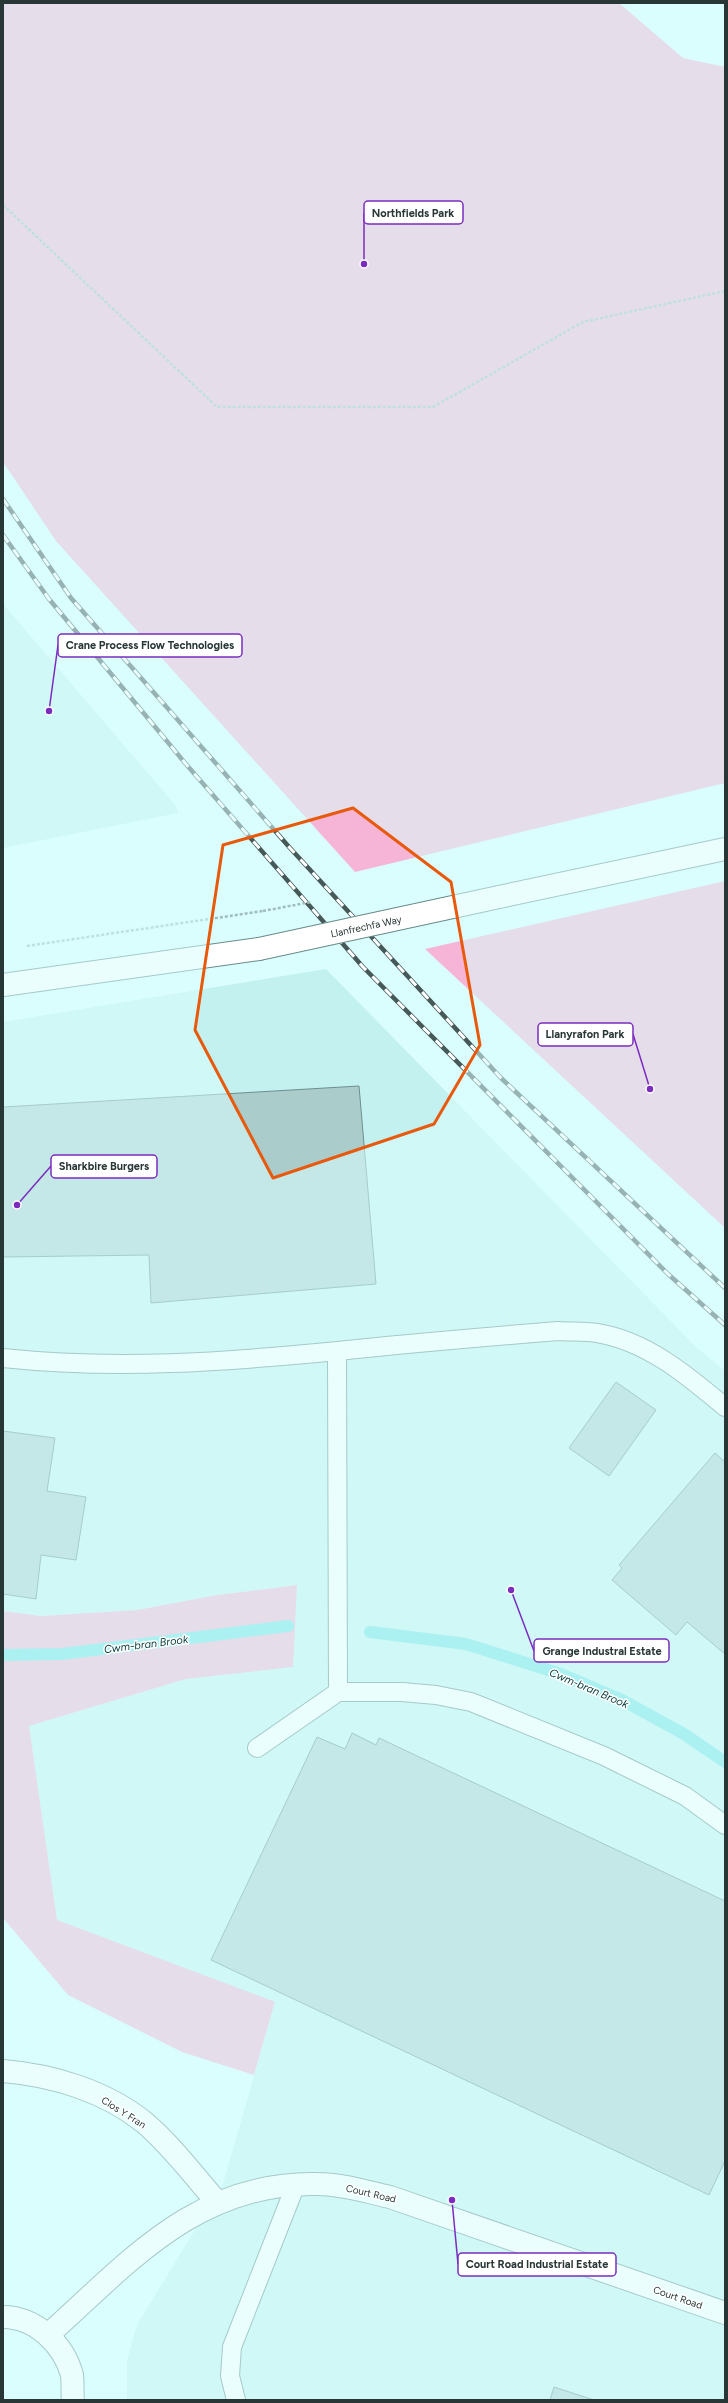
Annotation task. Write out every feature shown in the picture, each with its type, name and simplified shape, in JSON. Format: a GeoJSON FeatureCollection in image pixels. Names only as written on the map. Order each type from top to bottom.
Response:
{"type":"FeatureCollection","features":[{"type":"Feature","properties":{"kind":"street","name":"Llanfrechfa Way"},"geometry":{"type":"LineString","coordinates":[[3,985],[259,949],[725,849]]}},
{"type":"Feature","properties":{"kind":"street","name":"Clos Y Fran"},"geometry":{"type":"LineString","coordinates":[[3,2071],[32,2073],[80,2087],[114,2103],[144,2123],[174,2153],[217,2202]]}},
{"type":"Feature","properties":{"kind":"street","name":"Court Road"},"geometry":{"type":"LineString","coordinates":[[48,2334],[161,2234],[193,2213],[217,2202],[267,2188],[296,2184],[344,2187],[390,2197],[725,2314]]}},
{"type":"Feature","properties":{"kind":"street"},"geometry":{"type":"LineString","coordinates":[[3,2317],[29,2323],[48,2334],[63,2353],[72,2376],[73,2400]]}},
{"type":"Feature","properties":{"kind":"lane"},"geometry":{"type":"LineString","coordinates":[[3,1358],[51,1363],[119,1365],[263,1360],[337,1351],[558,1331],[598,1333],[630,1342],[661,1358],[689,1377],[725,1407]]}},
{"type":"Feature","properties":{"kind":"lane"},"geometry":{"type":"LineString","coordinates":[[337,1351],[338,1692]]}},
{"type":"Feature","properties":{"kind":"lane"},"geometry":{"type":"LineString","coordinates":[[257,1748],[338,1692],[402,1692],[436,1695],[471,1702],[645,1775],[685,1796],[725,1825]]}},
{"type":"Feature","properties":{"kind":"lane"},"geometry":{"type":"LineString","coordinates":[[236,2400],[230,2376],[232,2347],[296,2184]]}},
{"type":"Feature","properties":{"kind":"path"},"geometry":{"type":"LineString","coordinates":[[3,205],[217,407],[433,407],[583,322],[725,291]]}},
{"type":"Feature","properties":{"kind":"path"},"geometry":{"type":"LineString","coordinates":[[25,947],[263,912]]}},
{"type":"Feature","properties":{"kind":"highlighted area"},"geometry":{"type":"Polygon","coordinates":[[[353,808],[451,882],[480,1045],[434,1124],[273,1178],[195,1030],[223,845],[353,808]]]}},
{"type":"Feature","properties":{"kind":"shaded area"},"geometry":{"type":"Polygon","coordinates":[[[3,3],[619,3],[683,58],[725,67],[725,783],[355,872],[56,541],[3,462],[3,3]]]}},
{"type":"Feature","properties":{"kind":"shaded area"},"geometry":{"type":"Polygon","coordinates":[[[3,604],[176,806],[178,813],[3,848],[3,604]]]}},
{"type":"Feature","properties":{"kind":"shaded area"},"geometry":{"type":"Polygon","coordinates":[[[725,881],[725,1228],[425,949],[725,881]]]}},
{"type":"Feature","properties":{"kind":"shaded area"},"geometry":{"type":"Polygon","coordinates":[[[326,969],[696,1347],[725,1371],[725,2400],[127,2400],[127,2361],[137,2325],[223,2184],[275,2003],[57,1920],[29,1726],[186,1679],[292,1667],[297,1585],[217,1595],[137,1610],[41,1616],[3,1611],[3,1022],[326,969]]]}},
{"type":"Feature","properties":{"kind":"shaded area"},"geometry":{"type":"Polygon","coordinates":[[[297,1585],[293,1667],[186,1679],[29,1726],[57,1920],[275,2002],[254,2075],[182,2052],[68,1995],[3,1918],[3,1611],[41,1616],[137,1610],[217,1595],[297,1585]]]}},
{"type":"Feature","properties":{"kind":"building"},"geometry":{"type":"Polygon","coordinates":[[[359,1086],[376,1284],[151,1303],[149,1255],[3,1257],[3,1107],[359,1086]]]}},
{"type":"Feature","properties":{"kind":"building"},"geometry":{"type":"Polygon","coordinates":[[[616,1382],[656,1410],[609,1476],[569,1448],[616,1382]]]}},
{"type":"Feature","properties":{"kind":"building"},"geometry":{"type":"Polygon","coordinates":[[[3,1431],[55,1438],[47,1491],[86,1497],[76,1560],[41,1555],[36,1599],[3,1594],[3,1431]]]}},
{"type":"Feature","properties":{"kind":"building"},"geometry":{"type":"Polygon","coordinates":[[[715,1453],[725,1462],[725,1654],[687,1622],[676,1635],[612,1580],[622,1568],[619,1565],[715,1453]]]}},
{"type":"Feature","properties":{"kind":"building"},"geometry":{"type":"Polygon","coordinates":[[[352,1733],[376,1745],[379,1738],[725,1901],[725,2161],[709,2195],[211,1960],[317,1737],[345,1749],[352,1733]]]}},
{"type":"Feature","properties":{"kind":"building"},"geometry":{"type":"Polygon","coordinates":[[[554,2387],[594,2400],[550,2400],[554,2387]]]}},
{"type":"Feature","properties":{"kind":"waterway","name":"Cwm-bran Brook"},"geometry":{"type":"LineString","coordinates":[[3,1655],[62,1654],[288,1626]]}},
{"type":"Feature","properties":{"kind":"waterway","name":"Cwm-bran Brook"},"geometry":{"type":"LineString","coordinates":[[370,1632],[466,1644],[561,1674],[622,1700],[684,1734],[725,1762]]}},
{"type":"Feature","properties":{"kind":"railway"},"geometry":{"type":"LineString","coordinates":[[3,499],[71,598],[290,848],[501,1078],[725,1288]]}},
{"type":"Feature","properties":{"kind":"railway"},"geometry":{"type":"LineString","coordinates":[[3,535],[49,599],[185,763],[363,967],[668,1274],[725,1325]]}},
{"type":"Feature","properties":{"kind":"place","name":"Northfields Park"},"geometry":{"type":"Point","coordinates":[364,264]}},
{"type":"Feature","properties":{"kind":"place","name":"Crane Process Flow Technologies"},"geometry":{"type":"Point","coordinates":[49,711]}},
{"type":"Feature","properties":{"kind":"place","name":"Llanyrafon Park"},"geometry":{"type":"Point","coordinates":[650,1089]}},
{"type":"Feature","properties":{"kind":"place","name":"Sharkbire Burgers"},"geometry":{"type":"Point","coordinates":[17,1205]}},
{"type":"Feature","properties":{"kind":"place","name":"Grange Industral Estate"},"geometry":{"type":"Point","coordinates":[511,1590]}},
{"type":"Feature","properties":{"kind":"place","name":"Court Road Industrial Estate"},"geometry":{"type":"Point","coordinates":[452,2200]}}]}
